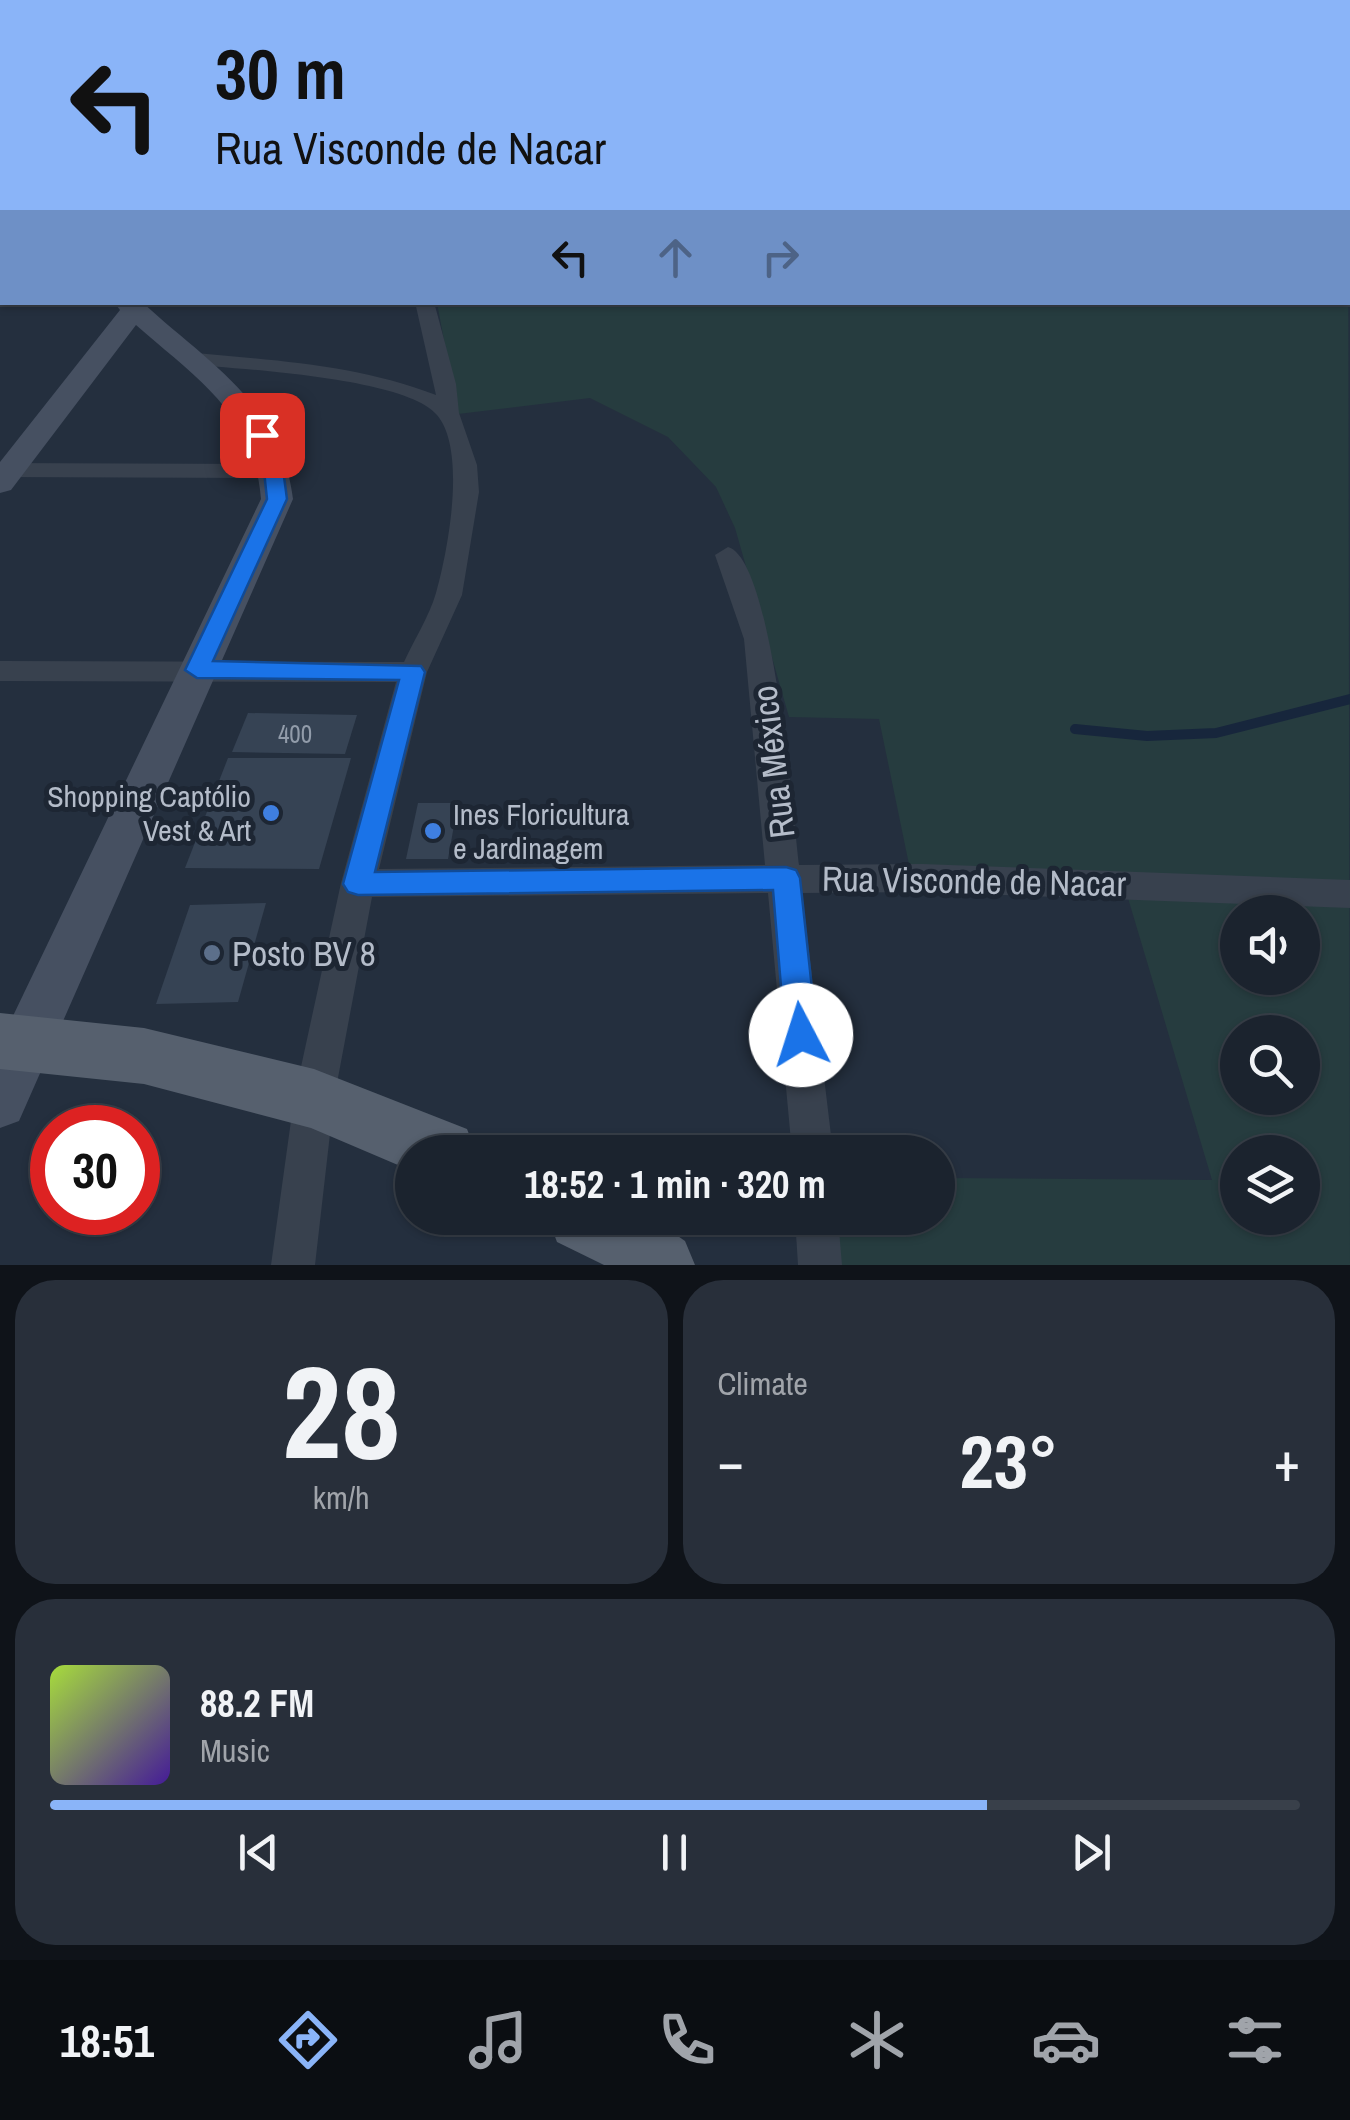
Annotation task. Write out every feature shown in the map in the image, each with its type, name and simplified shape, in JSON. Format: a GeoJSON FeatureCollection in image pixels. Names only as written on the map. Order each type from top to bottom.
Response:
{"type":"FeatureCollection","features":[{"type":"Feature","properties":{"kind":"main road"},"geometry":{"type":"LineString","coordinates":[[0,1102],[14,1042],[277,499],[274,471],[262,435],[238,404],[130,306],[4,474]]}},
{"type":"Feature","properties":{"kind":"main road"},"geometry":{"type":"LineString","coordinates":[[14,1042],[144,1056],[314,1099],[402,1135]]}},
{"type":"Feature","properties":{"kind":"main road"},"geometry":{"type":"LineString","coordinates":[[617,1235],[661,1265]]}},
{"type":"Feature","properties":{"kind":"street"},"geometry":{"type":"LineString","coordinates":[[293,1265],[314,1099],[358,884],[413,672],[449,595],[466,492],[465,465],[448,412],[446,384],[425,305]]}},
{"type":"Feature","properties":{"kind":"street"},"geometry":{"type":"LineString","coordinates":[[185,358],[361,379],[427,398],[448,412]]}},
{"type":"Feature","properties":{"kind":"street"},"geometry":{"type":"LineString","coordinates":[[4,474],[274,471]]}},
{"type":"Feature","properties":{"kind":"street","name":"Rua México"},"geometry":{"type":"LineString","coordinates":[[728,555],[758,639],[810,1135]]}},
{"type":"Feature","properties":{"kind":"street"},"geometry":{"type":"LineString","coordinates":[[0,671],[413,672]]}},
{"type":"Feature","properties":{"kind":"street","name":"Rua Visconde de Nacar"},"geometry":{"type":"LineString","coordinates":[[358,884],[922,878],[1350,894]]}},
{"type":"Feature","properties":{"kind":"street"},"geometry":{"type":"LineString","coordinates":[[818,1235],[820,1265]]}},
{"type":"Feature","properties":{"kind":"green space"},"geometry":{"type":"Polygon","coordinates":[[[437,305],[1348,305],[1350,1265],[823,1265],[827,1235],[955,1235],[955,1178],[1212,1180],[1125,888],[912,879],[879,719],[789,717],[735,528],[716,487],[668,437],[590,398],[458,414],[437,305]]]}},
{"type":"Feature","properties":{"kind":"building"},"geometry":{"type":"Polygon","coordinates":[[[248,713],[357,715],[345,754],[232,752],[248,713]]]}},
{"type":"Feature","properties":{"kind":"building","name":"Shopping Captólio Vest & Art"},"geometry":{"type":"Polygon","coordinates":[[[228,758],[351,758],[319,869],[185,868],[228,758]]]}},
{"type":"Feature","properties":{"kind":"building","name":"Ines Floricultura e Jardinagem"},"geometry":{"type":"Polygon","coordinates":[[[418,803],[458,803],[448,859],[406,859],[418,803]]]}},
{"type":"Feature","properties":{"kind":"building","name":"Posto BV 8"},"geometry":{"type":"Polygon","coordinates":[[[266,903],[238,1002],[156,1004],[190,905],[266,903]]]}},
{"type":"Feature","properties":{"kind":"waterway"},"geometry":{"type":"LineString","coordinates":[[1075,729],[1147,736],[1216,733],[1350,699]]}},
{"type":"Feature","properties":{"kind":"place","name":"Shopping Captólio Vest & Art"},"geometry":{"type":"Point","coordinates":[271,813]}},
{"type":"Feature","properties":{"kind":"place","name":"Ines Floricultura e Jardinagem"},"geometry":{"type":"Point","coordinates":[433,831]}},
{"type":"Feature","properties":{"kind":"place","name":"Posto BV 8"},"geometry":{"type":"Point","coordinates":[212,953]}},
{"type":"Feature","properties":{"kind":"route"},"geometry":{"type":"LineString","coordinates":[[262,435],[274,471],[277,499],[197,670],[413,672],[358,884],[786,878],[801,1035]]}}]}
